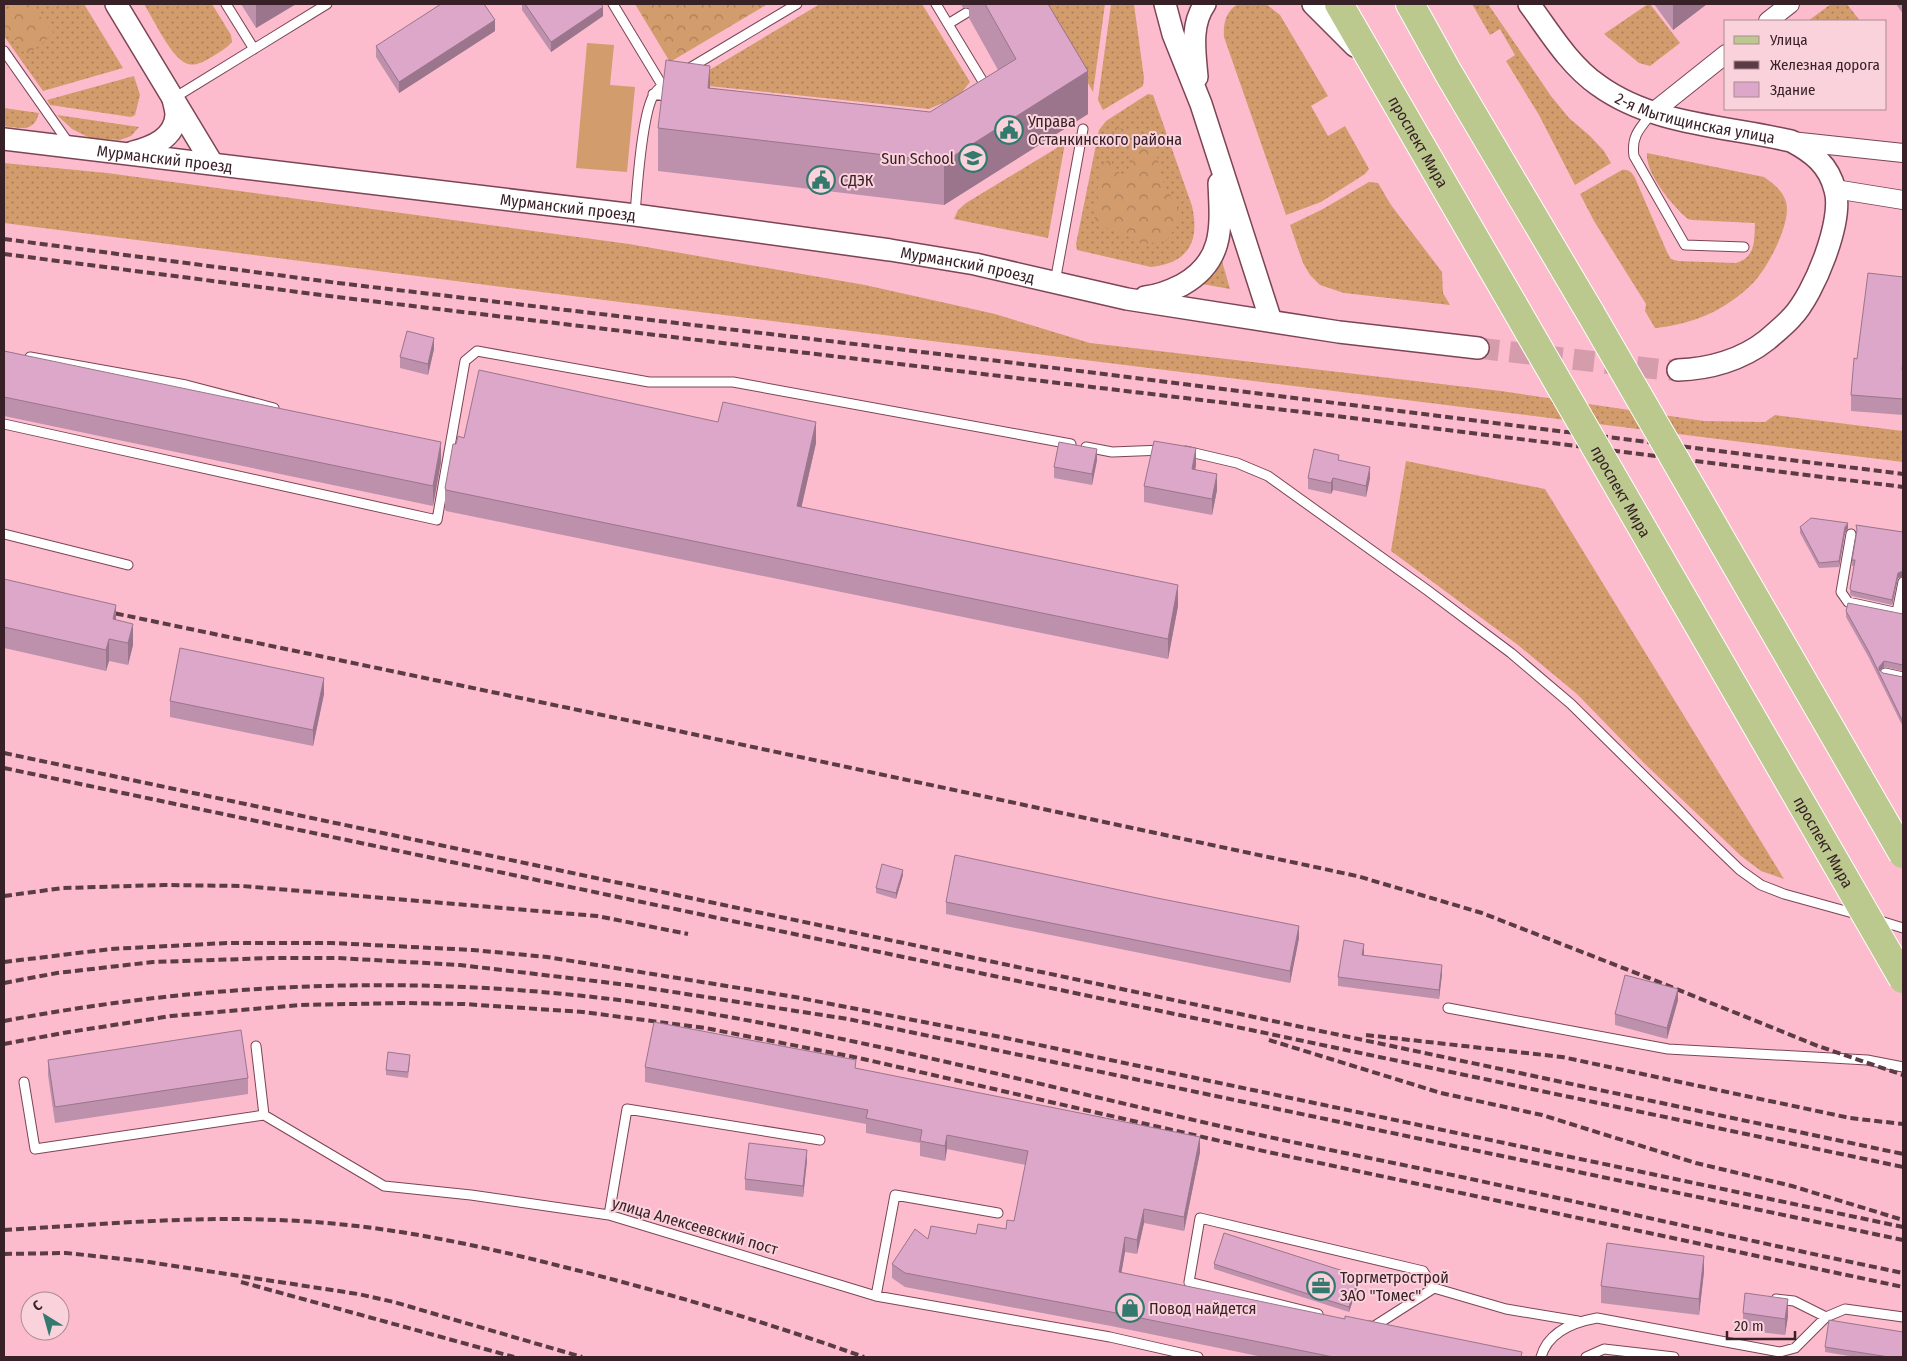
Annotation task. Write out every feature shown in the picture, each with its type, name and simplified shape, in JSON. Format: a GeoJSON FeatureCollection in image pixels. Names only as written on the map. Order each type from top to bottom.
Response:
{"type":"FeatureCollection","features":[{"type":"Feature","properties":{"kind":"main road","name":"проспект Мира"},"geometry":{"type":"LineString","coordinates":[[1339,4],[1903,979]]}},
{"type":"Feature","properties":{"kind":"main road"},"geometry":{"type":"LineString","coordinates":[[1410,4],[1903,854]]}},
{"type":"Feature","properties":{"kind":"street"},"geometry":{"type":"LineString","coordinates":[[116,4],[212,163]]}},
{"type":"Feature","properties":{"kind":"street"},"geometry":{"type":"LineString","coordinates":[[1165,4],[1173,34],[1201,104],[1271,321]]}},
{"type":"Feature","properties":{"kind":"street"},"geometry":{"type":"LineString","coordinates":[[1201,104],[1194,44],[1196,25],[1201,9],[1205,4]]}},
{"type":"Feature","properties":{"kind":"street"},"geometry":{"type":"LineString","coordinates":[[1313,4],[1345,34],[1377,71]]}},
{"type":"Feature","properties":{"kind":"street","name":"2-я Мытищинская улица"},"geometry":{"type":"LineString","coordinates":[[1529,4],[1566,54],[1597,85],[1619,98],[1652,112],[1790,141],[1903,153]]}},
{"type":"Feature","properties":{"kind":"street"},"geometry":{"type":"LineString","coordinates":[[1769,20],[1790,4]]}},
{"type":"Feature","properties":{"kind":"street"},"geometry":{"type":"LineString","coordinates":[[1652,112],[1724,56]]}},
{"type":"Feature","properties":{"kind":"street"},"geometry":{"type":"LineString","coordinates":[[130,153],[155,146],[172,130],[176,116],[173,99]]}},
{"type":"Feature","properties":{"kind":"street","name":"Мурманский проезд"},"geometry":{"type":"LineString","coordinates":[[4,139],[634,215],[936,256],[1127,299]]}},
{"type":"Feature","properties":{"kind":"street"},"geometry":{"type":"LineString","coordinates":[[1678,370],[1716,364],[1739,357],[1766,341],[1793,317],[1807,295],[1828,248],[1838,206],[1835,189],[1828,171],[1819,159],[1807,149],[1790,141]]}},
{"type":"Feature","properties":{"kind":"street"},"geometry":{"type":"LineString","coordinates":[[1127,299],[1152,297],[1172,290],[1202,271],[1213,256],[1220,236],[1221,220],[1218,156]]}},
{"type":"Feature","properties":{"kind":"street"},"geometry":{"type":"LineString","coordinates":[[1835,189],[1903,200]]}},
{"type":"Feature","properties":{"kind":"street"},"geometry":{"type":"LineString","coordinates":[[1127,299],[1340,332],[1478,348]]}},
{"type":"Feature","properties":{"kind":"lane"},"geometry":{"type":"LineString","coordinates":[[226,4],[254,49]]}},
{"type":"Feature","properties":{"kind":"lane"},"geometry":{"type":"LineString","coordinates":[[173,99],[327,4]]}},
{"type":"Feature","properties":{"kind":"lane"},"geometry":{"type":"LineString","coordinates":[[613,4],[662,85]]}},
{"type":"Feature","properties":{"kind":"lane"},"geometry":{"type":"LineString","coordinates":[[634,215],[647,112],[653,94],[662,85],[798,4]]}},
{"type":"Feature","properties":{"kind":"lane"},"geometry":{"type":"LineString","coordinates":[[936,4],[989,92],[984,98]]}},
{"type":"Feature","properties":{"kind":"lane"},"geometry":{"type":"LineString","coordinates":[[948,24],[966,13]]}},
{"type":"Feature","properties":{"kind":"lane"},"geometry":{"type":"LineString","coordinates":[[4,51],[70,146]]}},
{"type":"Feature","properties":{"kind":"lane"},"geometry":{"type":"LineString","coordinates":[[653,94],[683,98]]}},
{"type":"Feature","properties":{"kind":"lane"},"geometry":{"type":"LineString","coordinates":[[1652,112],[1635,137],[1632,145],[1634,156],[1685,245],[1744,247]]}},
{"type":"Feature","properties":{"kind":"lane"},"geometry":{"type":"LineString","coordinates":[[1055,282],[1083,129]]}},
{"type":"Feature","properties":{"kind":"lane"},"geometry":{"type":"LineString","coordinates":[[4,424],[437,520],[444,452],[465,361],[477,352],[649,382],[733,382],[1112,452],[1175,450],[1237,463],[1268,476],[1427,590],[1511,654],[1571,704],[1714,846],[1740,870],[1761,885],[1784,894],[1903,928]]}},
{"type":"Feature","properties":{"kind":"lane"},"geometry":{"type":"LineString","coordinates":[[23,356],[186,385],[280,410]]}},
{"type":"Feature","properties":{"kind":"lane"},"geometry":{"type":"LineString","coordinates":[[4,534],[128,564]]}},
{"type":"Feature","properties":{"kind":"lane"},"geometry":{"type":"LineString","coordinates":[[1851,534],[1841,592],[1848,602],[1900,613],[1903,582]]}},
{"type":"Feature","properties":{"kind":"lane"},"geometry":{"type":"LineString","coordinates":[[1885,673],[1903,677]]}},
{"type":"Feature","properties":{"kind":"lane"},"geometry":{"type":"LineString","coordinates":[[1448,1008],[1668,1049],[1867,1060],[1903,1067]]}},
{"type":"Feature","properties":{"kind":"lane"},"geometry":{"type":"LineString","coordinates":[[24,1082],[34,1149],[264,1115],[256,1046]]}},
{"type":"Feature","properties":{"kind":"lane"},"geometry":{"type":"LineString","coordinates":[[609,1215],[627,1109],[820,1140]]}},
{"type":"Feature","properties":{"kind":"lane","name":"улица Алексеевский пост"},"geometry":{"type":"LineString","coordinates":[[264,1115],[384,1186],[471,1195],[609,1215],[876,1296],[1110,1337],[1198,1357]]}},
{"type":"Feature","properties":{"kind":"lane"},"geometry":{"type":"LineString","coordinates":[[876,1296],[895,1195],[998,1213]]}},
{"type":"Feature","properties":{"kind":"lane"},"geometry":{"type":"LineString","coordinates":[[1325,1315],[1189,1282],[1200,1218],[1423,1271],[1434,1288],[1506,1309],[1578,1322]]}},
{"type":"Feature","properties":{"kind":"lane"},"geometry":{"type":"LineString","coordinates":[[1364,1325],[1373,1327],[1434,1288]]}},
{"type":"Feature","properties":{"kind":"lane"},"geometry":{"type":"LineString","coordinates":[[1768,1298],[1794,1301],[1826,1317]]}},
{"type":"Feature","properties":{"kind":"lane"},"geometry":{"type":"LineString","coordinates":[[1540,1357],[1543,1349],[1557,1333],[1578,1322],[1597,1318],[1780,1352],[1795,1348],[1826,1317],[1845,1309],[1903,1317]]}},
{"type":"Feature","properties":{"kind":"lane"},"geometry":{"type":"LineString","coordinates":[[1586,1357],[1604,1349],[1674,1357]]}},
{"type":"Feature","properties":{"kind":"green space"},"geometry":{"type":"Polygon","coordinates":[[[4,4],[84,4],[123,68],[43,91],[4,36],[4,4]]]}},
{"type":"Feature","properties":{"kind":"green space"},"geometry":{"type":"Polygon","coordinates":[[[16,4],[30,4],[54,34],[27,55],[4,25],[4,13],[16,4]]]}},
{"type":"Feature","properties":{"kind":"green space"},"geometry":{"type":"Polygon","coordinates":[[[144,4],[212,4],[231,35],[232,42],[222,51],[205,61],[197,64],[188,64],[182,61],[169,47],[144,4]]]}},
{"type":"Feature","properties":{"kind":"green space"},"geometry":{"type":"Polygon","coordinates":[[[635,4],[768,4],[670,62],[635,4]]]}},
{"type":"Feature","properties":{"kind":"green space"},"geometry":{"type":"Polygon","coordinates":[[[820,4],[922,4],[970,82],[959,96],[929,109],[699,85],[701,75],[820,4]]]}},
{"type":"Feature","properties":{"kind":"green space"},"geometry":{"type":"Polygon","coordinates":[[[1043,4],[1105,4],[1093,92],[1043,4]]]}},
{"type":"Feature","properties":{"kind":"green space"},"geometry":{"type":"Polygon","coordinates":[[[1111,4],[1134,4],[1144,78],[1143,86],[1103,110],[1098,100],[1111,4]]]}},
{"type":"Feature","properties":{"kind":"green space"},"geometry":{"type":"Polygon","coordinates":[[[1238,4],[1266,4],[1280,15],[1328,96],[1311,106],[1328,136],[1345,126],[1369,169],[1365,174],[1321,202],[1286,215],[1224,37],[1226,18],[1238,4]]]}},
{"type":"Feature","properties":{"kind":"green space"},"geometry":{"type":"Polygon","coordinates":[[[1472,4],[1488,4],[1551,96],[1569,118],[1604,151],[1611,163],[1575,185],[1539,115],[1506,61],[1515,55],[1500,29],[1490,35],[1472,4]]]}},
{"type":"Feature","properties":{"kind":"green space"},"geometry":{"type":"Polygon","coordinates":[[[1650,4],[1680,43],[1650,66],[1639,63],[1604,34],[1650,4]]]}},
{"type":"Feature","properties":{"kind":"green space"},"geometry":{"type":"Polygon","coordinates":[[[1831,4],[1847,4],[1859,20],[1809,20],[1831,4]]]}},
{"type":"Feature","properties":{"kind":"green space"},"geometry":{"type":"Polygon","coordinates":[[[587,43],[614,45],[610,85],[635,87],[627,172],[576,168],[587,43]]]}},
{"type":"Feature","properties":{"kind":"green space"},"geometry":{"type":"Polygon","coordinates":[[[134,76],[140,95],[135,115],[131,117],[50,105],[47,100],[134,76]]]}},
{"type":"Feature","properties":{"kind":"green space"},"geometry":{"type":"Polygon","coordinates":[[[1148,94],[1153,95],[1192,206],[1194,219],[1193,240],[1183,255],[1175,261],[1151,267],[1077,250],[1076,244],[1099,130],[1106,121],[1148,94]]]}},
{"type":"Feature","properties":{"kind":"green space"},"geometry":{"type":"Polygon","coordinates":[[[4,108],[39,113],[34,124],[26,128],[4,126],[4,108]]]}},
{"type":"Feature","properties":{"kind":"green space"},"geometry":{"type":"Polygon","coordinates":[[[57,115],[139,127],[131,136],[120,140],[90,138],[72,129],[57,115]]]}},
{"type":"Feature","properties":{"kind":"green space"},"geometry":{"type":"Polygon","coordinates":[[[1114,127],[1137,132],[1155,147],[1163,182],[1179,211],[1179,222],[1166,241],[1142,244],[1120,232],[1094,224],[1100,167],[1109,159],[1122,177],[1129,168],[1131,145],[1120,139],[1114,127]]]}},
{"type":"Feature","properties":{"kind":"green space"},"geometry":{"type":"Polygon","coordinates":[[[1065,143],[1048,238],[954,219],[958,210],[966,203],[1065,143]]]}},
{"type":"Feature","properties":{"kind":"green space"},"geometry":{"type":"Polygon","coordinates":[[[1647,153],[1764,177],[1783,194],[1787,211],[1777,245],[1765,267],[1747,289],[1724,306],[1705,316],[1676,325],[1655,328],[1645,311],[1646,304],[1594,221],[1580,194],[1622,170],[1630,171],[1635,178],[1667,252],[1671,259],[1678,261],[1736,263],[1743,260],[1753,248],[1755,223],[1688,219],[1668,198],[1655,180],[1650,170],[1647,153]]]}},
{"type":"Feature","properties":{"kind":"green space"},"geometry":{"type":"Polygon","coordinates":[[[4,163],[107,173],[629,244],[865,285],[995,314],[1090,343],[1501,391],[1704,421],[1765,422],[1775,415],[1903,431],[1903,462],[4,223],[4,163]]]}},
{"type":"Feature","properties":{"kind":"green space"},"geometry":{"type":"Polygon","coordinates":[[[1369,182],[1378,183],[1391,205],[1442,272],[1443,293],[1450,305],[1344,293],[1320,285],[1310,275],[1303,263],[1290,225],[1323,209],[1369,182]]]}},
{"type":"Feature","properties":{"kind":"green space"},"geometry":{"type":"Polygon","coordinates":[[[1222,261],[1230,289],[1202,284],[1214,275],[1222,261]]]}},
{"type":"Feature","properties":{"kind":"green space"},"geometry":{"type":"Polygon","coordinates":[[[1406,461],[1545,489],[1784,879],[1761,871],[1741,856],[1645,764],[1577,694],[1518,645],[1391,551],[1406,461]]]}},
{"type":"Feature","properties":{"kind":"building"},"geometry":{"type":"Polygon","coordinates":[[[441,4],[484,4],[495,20],[399,82],[376,46],[441,4]]]}},
{"type":"Feature","properties":{"kind":"building"},"geometry":{"type":"Polygon","coordinates":[[[525,4],[601,4],[603,7],[551,42],[525,4]]]}},
{"type":"Feature","properties":{"kind":"building"},"geometry":{"type":"Polygon","coordinates":[[[985,4],[1048,4],[1088,71],[944,162],[658,128],[666,60],[710,66],[708,88],[930,112],[1016,59],[985,4]]]}},
{"type":"Feature","properties":{"kind":"building"},"geometry":{"type":"Polygon","coordinates":[[[1868,273],[1903,277],[1903,399],[1851,395],[1854,358],[1857,359],[1868,273]]]}},
{"type":"Feature","properties":{"kind":"building"},"geometry":{"type":"Polygon","coordinates":[[[407,331],[434,338],[428,364],[400,357],[407,331]]]}},
{"type":"Feature","properties":{"kind":"building"},"geometry":{"type":"Polygon","coordinates":[[[4,351],[441,442],[433,486],[4,397],[4,351]]]}},
{"type":"Feature","properties":{"kind":"building"},"geometry":{"type":"Polygon","coordinates":[[[479,370],[718,422],[723,402],[816,422],[797,506],[1178,585],[1168,639],[446,490],[453,444],[456,444],[458,436],[464,438],[479,370]]]}},
{"type":"Feature","properties":{"kind":"building"},"geometry":{"type":"Polygon","coordinates":[[[1154,441],[1196,448],[1192,469],[1217,474],[1212,499],[1144,486],[1154,441]]]}},
{"type":"Feature","properties":{"kind":"building"},"geometry":{"type":"Polygon","coordinates":[[[1059,442],[1097,449],[1092,474],[1054,467],[1059,442]]]}},
{"type":"Feature","properties":{"kind":"building"},"geometry":{"type":"Polygon","coordinates":[[[1314,449],[1339,455],[1338,460],[1370,467],[1366,486],[1333,478],[1331,483],[1308,478],[1314,449]]]}},
{"type":"Feature","properties":{"kind":"building"},"geometry":{"type":"Polygon","coordinates":[[[1811,518],[1848,523],[1845,527],[1839,561],[1819,563],[1800,527],[1811,518]]]}},
{"type":"Feature","properties":{"kind":"building"},"geometry":{"type":"Polygon","coordinates":[[[1856,525],[1903,532],[1903,571],[1898,573],[1892,600],[1850,589],[1855,560],[1852,560],[1857,530],[1856,525]]]}},
{"type":"Feature","properties":{"kind":"building"},"geometry":{"type":"Polygon","coordinates":[[[4,579],[116,605],[113,619],[133,624],[128,643],[109,639],[106,650],[4,627],[4,579]]]}},
{"type":"Feature","properties":{"kind":"building"},"geometry":{"type":"Polygon","coordinates":[[[1848,603],[1903,614],[1903,665],[1884,661],[1879,670],[1883,673],[1903,677],[1903,722],[1869,652],[1846,611],[1848,603]]]}},
{"type":"Feature","properties":{"kind":"building"},"geometry":{"type":"Polygon","coordinates":[[[180,648],[324,678],[313,730],[170,701],[180,648]]]}},
{"type":"Feature","properties":{"kind":"building"},"geometry":{"type":"Polygon","coordinates":[[[955,855],[1299,926],[1290,971],[946,902],[955,855]]]}},
{"type":"Feature","properties":{"kind":"building"},"geometry":{"type":"Polygon","coordinates":[[[882,864],[903,870],[896,893],[876,888],[882,864]]]}},
{"type":"Feature","properties":{"kind":"building"},"geometry":{"type":"Polygon","coordinates":[[[1344,940],[1364,944],[1362,955],[1442,965],[1439,990],[1338,977],[1344,940]]]}},
{"type":"Feature","properties":{"kind":"building"},"geometry":{"type":"Polygon","coordinates":[[[1625,975],[1678,989],[1667,1028],[1615,1014],[1625,975]]]}},
{"type":"Feature","properties":{"kind":"building"},"geometry":{"type":"Polygon","coordinates":[[[654,1022],[856,1060],[855,1068],[1200,1137],[1184,1217],[1144,1209],[1137,1240],[1125,1237],[1119,1272],[1345,1319],[1345,1316],[1522,1352],[1521,1357],[1333,1357],[905,1273],[892,1264],[915,1229],[928,1239],[931,1226],[976,1234],[978,1224],[1006,1229],[1007,1220],[1014,1221],[1028,1151],[947,1135],[945,1146],[920,1141],[922,1130],[866,1118],[868,1110],[645,1067],[654,1022]]]}},
{"type":"Feature","properties":{"kind":"building"},"geometry":{"type":"Polygon","coordinates":[[[241,1030],[248,1078],[55,1107],[48,1060],[241,1030]]]}},
{"type":"Feature","properties":{"kind":"building"},"geometry":{"type":"Polygon","coordinates":[[[388,1052],[410,1055],[408,1072],[386,1070],[388,1052]]]}},
{"type":"Feature","properties":{"kind":"building"},"geometry":{"type":"Polygon","coordinates":[[[749,1143],[807,1150],[803,1186],[745,1179],[749,1143]]]}},
{"type":"Feature","properties":{"kind":"building"},"geometry":{"type":"Polygon","coordinates":[[[1224,1233],[1359,1276],[1349,1307],[1214,1264],[1224,1233]]]}},
{"type":"Feature","properties":{"kind":"building"},"geometry":{"type":"Polygon","coordinates":[[[1607,1243],[1704,1256],[1699,1299],[1601,1286],[1607,1243]]]}},
{"type":"Feature","properties":{"kind":"building"},"geometry":{"type":"Polygon","coordinates":[[[1745,1293],[1788,1299],[1785,1319],[1743,1313],[1745,1293]]]}},
{"type":"Feature","properties":{"kind":"building"},"geometry":{"type":"Polygon","coordinates":[[[1829,1320],[1903,1332],[1903,1357],[1889,1357],[1825,1347],[1829,1320]]]}},
{"type":"Feature","properties":{"kind":"tunnel"},"geometry":{"type":"LineString","coordinates":[[1478,348],[1678,370]]}},
{"type":"Feature","properties":{"kind":"railway"},"geometry":{"type":"LineString","coordinates":[[4,239],[338,283],[1015,363],[1903,474]]}},
{"type":"Feature","properties":{"kind":"railway"},"geometry":{"type":"LineString","coordinates":[[4,254],[337,297],[1344,417],[1903,487]]}},
{"type":"Feature","properties":{"kind":"railway"},"geometry":{"type":"LineString","coordinates":[[104,611],[1357,876],[1482,913],[1818,1046],[1903,1075]]}},
{"type":"Feature","properties":{"kind":"railway"},"geometry":{"type":"LineString","coordinates":[[4,753],[1903,1154]]}},
{"type":"Feature","properties":{"kind":"railway"},"geometry":{"type":"LineString","coordinates":[[4,768],[1903,1167]]}},
{"type":"Feature","properties":{"kind":"railway"},"geometry":{"type":"LineString","coordinates":[[4,896],[63,888],[164,885],[242,886],[597,916],[688,934]]}},
{"type":"Feature","properties":{"kind":"railway"},"geometry":{"type":"LineString","coordinates":[[4,962],[111,949],[227,943],[332,943],[473,950],[547,957],[795,997],[1006,1038],[1903,1227]]}},
{"type":"Feature","properties":{"kind":"railway"},"geometry":{"type":"LineString","coordinates":[[4,983],[57,973],[153,962],[338,958],[460,965],[628,985],[848,1019],[1903,1240]]}},
{"type":"Feature","properties":{"kind":"railway"},"geometry":{"type":"LineString","coordinates":[[4,1021],[77,1008],[150,999],[224,991],[298,987],[446,986],[593,997],[742,1019],[889,1049],[1242,1131],[1903,1273]]}},
{"type":"Feature","properties":{"kind":"railway"},"geometry":{"type":"LineString","coordinates":[[4,1044],[171,1016],[300,1005],[464,1004],[583,1012],[705,1028],[859,1058],[1268,1152],[1903,1287]]}},
{"type":"Feature","properties":{"kind":"railway"},"geometry":{"type":"LineString","coordinates":[[1366,1035],[1562,1057],[1850,1118],[1903,1124]]}},
{"type":"Feature","properties":{"kind":"railway"},"geometry":{"type":"LineString","coordinates":[[1269,1040],[1441,1093],[1542,1115],[1696,1163],[1792,1186],[1903,1220]]}},
{"type":"Feature","properties":{"kind":"railway"},"geometry":{"type":"LineString","coordinates":[[4,1230],[209,1219],[314,1222],[386,1230],[458,1242],[602,1277],[753,1320],[864,1357]]}},
{"type":"Feature","properties":{"kind":"railway"},"geometry":{"type":"LineString","coordinates":[[4,1254],[66,1253],[142,1261],[358,1294],[394,1302],[582,1357]]}},
{"type":"Feature","properties":{"kind":"railway"},"geometry":{"type":"LineString","coordinates":[[241,1282],[514,1357]]}},
{"type":"Feature","properties":{"kind":"place","name":"Управа Останкинского района"},"geometry":{"type":"Point","coordinates":[1009,130]}},
{"type":"Feature","properties":{"kind":"place","name":"Sun School"},"geometry":{"type":"Point","coordinates":[973,158]}},
{"type":"Feature","properties":{"kind":"place","name":"СДЭК"},"geometry":{"type":"Point","coordinates":[821,180]}},
{"type":"Feature","properties":{"kind":"place","name":"Торгметрострой ЗАО \"Томес\""},"geometry":{"type":"Point","coordinates":[1321,1286]}},
{"type":"Feature","properties":{"kind":"place","name":"Повод найдется"},"geometry":{"type":"Point","coordinates":[1130,1308]}}]}
